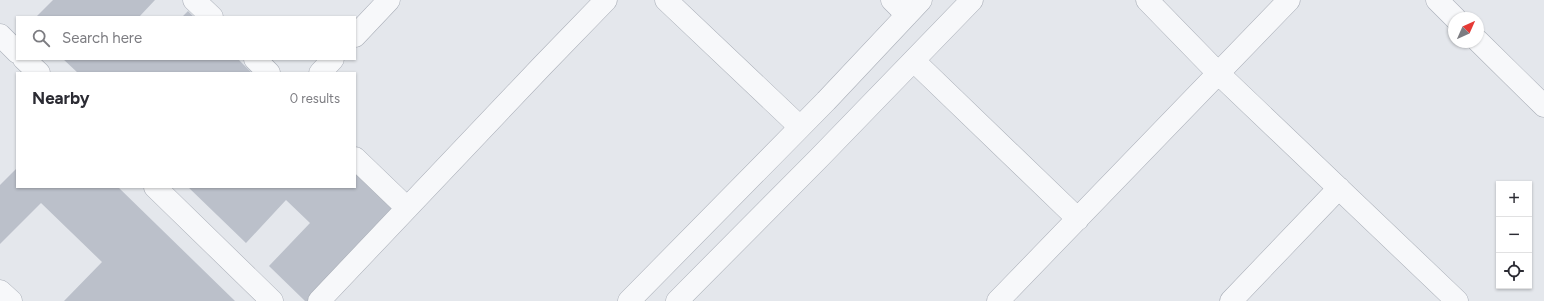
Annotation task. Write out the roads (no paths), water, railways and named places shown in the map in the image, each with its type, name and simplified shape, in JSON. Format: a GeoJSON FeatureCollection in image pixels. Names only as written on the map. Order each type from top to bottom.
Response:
{"type":"FeatureCollection","features":[{"type":"Feature","properties":{"kind":"street"},"geometry":{"type":"LineString","coordinates":[[194,0],[211,16]]}},
{"type":"Feature","properties":{"kind":"street"},"geometry":{"type":"LineString","coordinates":[[356,35],[389,0]]}},
{"type":"Feature","properties":{"kind":"street"},"geometry":{"type":"LineString","coordinates":[[319,301],[606,0]]}},
{"type":"Feature","properties":{"kind":"street"},"geometry":{"type":"LineString","coordinates":[[666,0],[800,127]]}},
{"type":"Feature","properties":{"kind":"street"},"geometry":{"type":"LineString","coordinates":[[677,301],[972,0]]}},
{"type":"Feature","properties":{"kind":"street"},"geometry":{"type":"LineString","coordinates":[[1147,0],[1219,74],[1457,301]]}},
{"type":"Feature","properties":{"kind":"street"},"geometry":{"type":"LineString","coordinates":[[998,301],[1289,0]]}},
{"type":"Feature","properties":{"kind":"street"},"geometry":{"type":"LineString","coordinates":[[1436,0],[1449,12]]}},
{"type":"Feature","properties":{"kind":"street"},"geometry":{"type":"LineString","coordinates":[[629,301],[800,127],[907,5]]}},
{"type":"Feature","properties":{"kind":"street"},"geometry":{"type":"LineString","coordinates":[[0,35],[16,51]]}},
{"type":"Feature","properties":{"kind":"street"},"geometry":{"type":"LineString","coordinates":[[1484,47],[1544,106]]}},
{"type":"Feature","properties":{"kind":"street"},"geometry":{"type":"LineString","coordinates":[[25,60],[37,72]]}},
{"type":"Feature","properties":{"kind":"street"},"geometry":{"type":"LineString","coordinates":[[255,60],[268,72]]}},
{"type":"Feature","properties":{"kind":"street"},"geometry":{"type":"LineString","coordinates":[[321,72],[332,60]]}},
{"type":"Feature","properties":{"kind":"street"},"geometry":{"type":"LineString","coordinates":[[914,60],[1078,219]]}},
{"type":"Feature","properties":{"kind":"street"},"geometry":{"type":"LineString","coordinates":[[356,159],[407,208]]}},
{"type":"Feature","properties":{"kind":"street"},"geometry":{"type":"LineString","coordinates":[[156,188],[272,301]]}},
{"type":"Feature","properties":{"kind":"street"},"geometry":{"type":"LineString","coordinates":[[1231,301],[1339,188]]}},
{"type":"Feature","properties":{"kind":"street"},"geometry":{"type":"LineString","coordinates":[[0,291],[11,301]]}}]}
